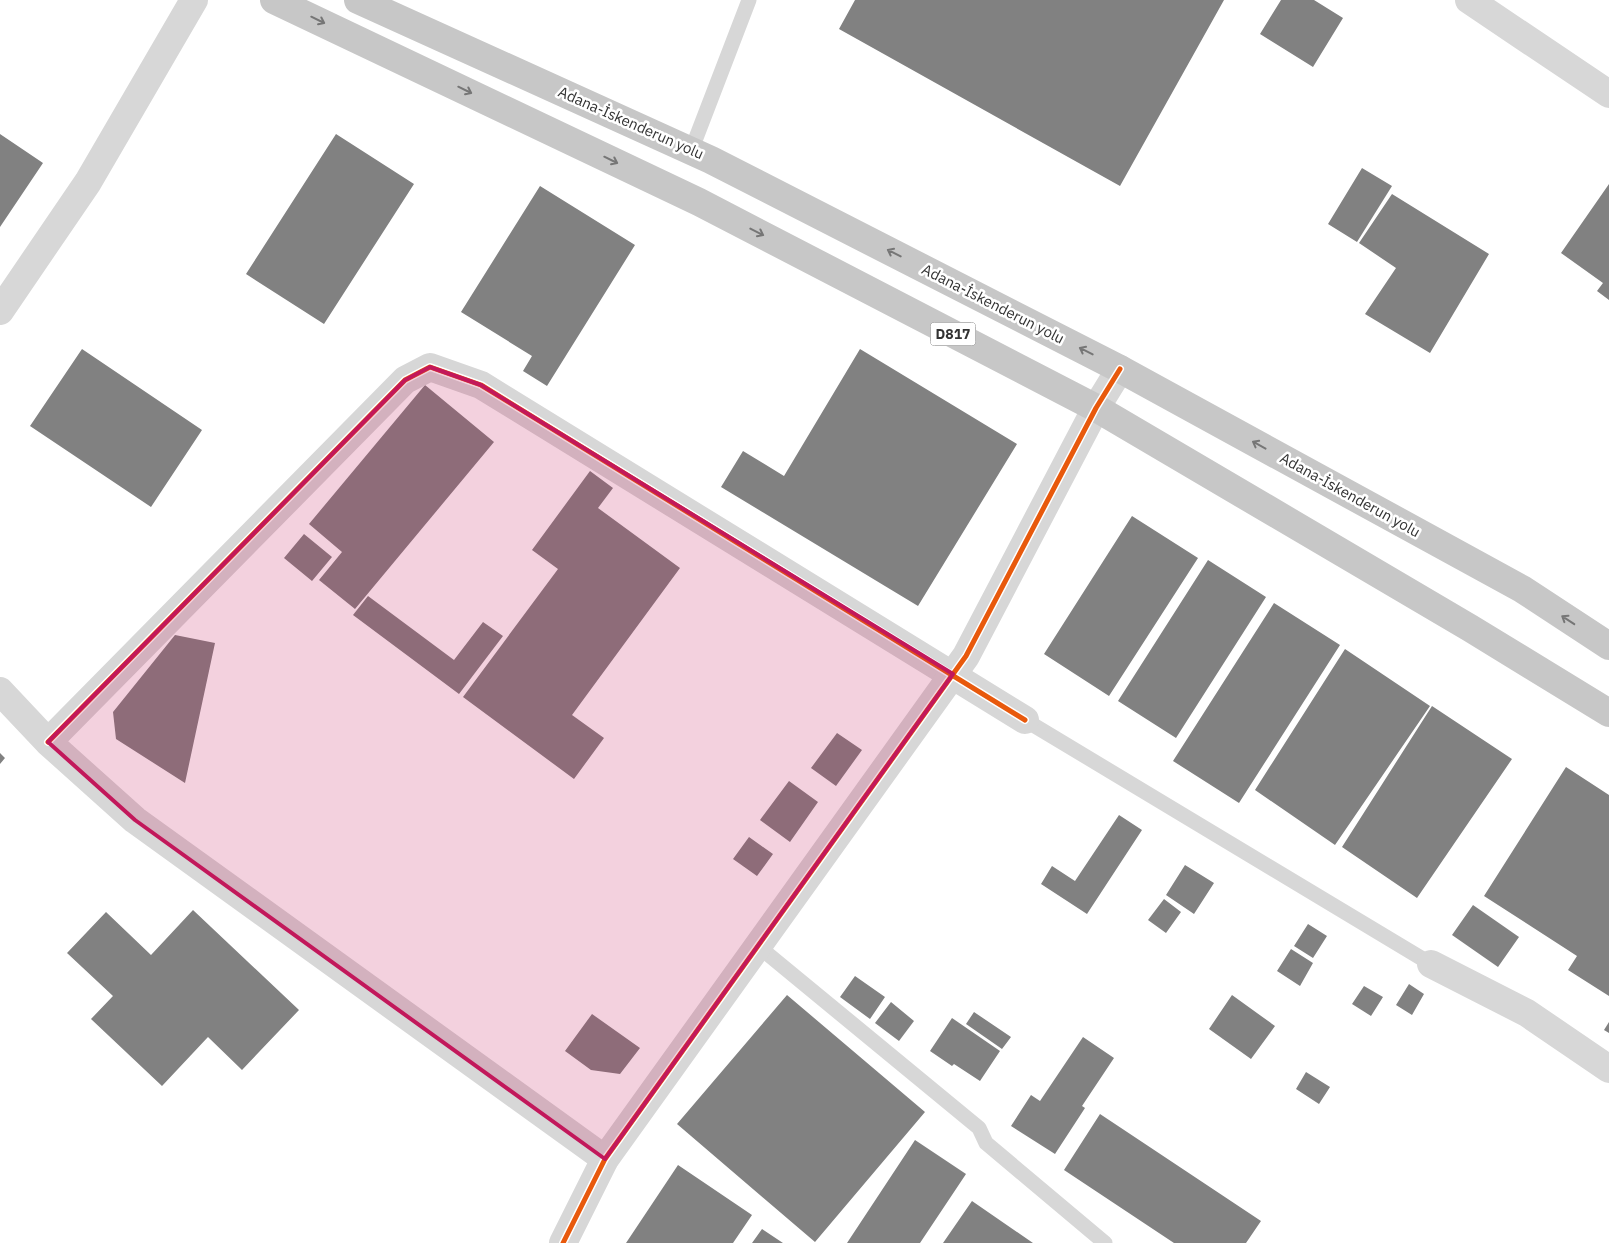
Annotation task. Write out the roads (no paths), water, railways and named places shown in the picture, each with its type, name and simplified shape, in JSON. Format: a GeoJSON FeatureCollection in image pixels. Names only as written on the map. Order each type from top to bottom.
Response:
{"type":"FeatureCollection","features":[{"type":"Feature","properties":{"kind":"highway","name":"D817"},"geometry":{"type":"LineString","coordinates":[[274,0],[698,202],[1096,408],[1470,628],[1609,713]]}},
{"type":"Feature","properties":{"kind":"highway","name":"Adana-İskenderun yolu"},"geometry":{"type":"LineString","coordinates":[[358,0],[692,151],[1120,369],[1522,589],[1609,646]]}},
{"type":"Feature","properties":{"kind":"street"},"geometry":{"type":"LineString","coordinates":[[0,311],[88,182],[194,0]]}},
{"type":"Feature","properties":{"kind":"street"},"geometry":{"type":"LineString","coordinates":[[1468,0],[1609,94]]}},
{"type":"Feature","properties":{"kind":"street"},"geometry":{"type":"LineString","coordinates":[[48,742],[405,380],[430,367],[481,385],[1025,720]]}},
{"type":"Feature","properties":{"kind":"street"},"geometry":{"type":"LineString","coordinates":[[563,1243],[605,1159],[966,656],[1096,408],[1120,369]]}},
{"type":"Feature","properties":{"kind":"street"},"geometry":{"type":"LineString","coordinates":[[0,691],[48,742],[135,820],[605,1159]]}},
{"type":"Feature","properties":{"kind":"street"},"geometry":{"type":"LineString","coordinates":[[1431,964],[1526,1013],[1609,1069]]}},
{"type":"Feature","properties":{"kind":"lane"},"geometry":{"type":"LineString","coordinates":[[692,151],[749,0]]}},
{"type":"Feature","properties":{"kind":"lane"},"geometry":{"type":"LineString","coordinates":[[1025,720],[1431,964]]}},
{"type":"Feature","properties":{"kind":"lane"},"geometry":{"type":"LineString","coordinates":[[758,946],[979,1128],[986,1142],[1104,1243]]}}]}
